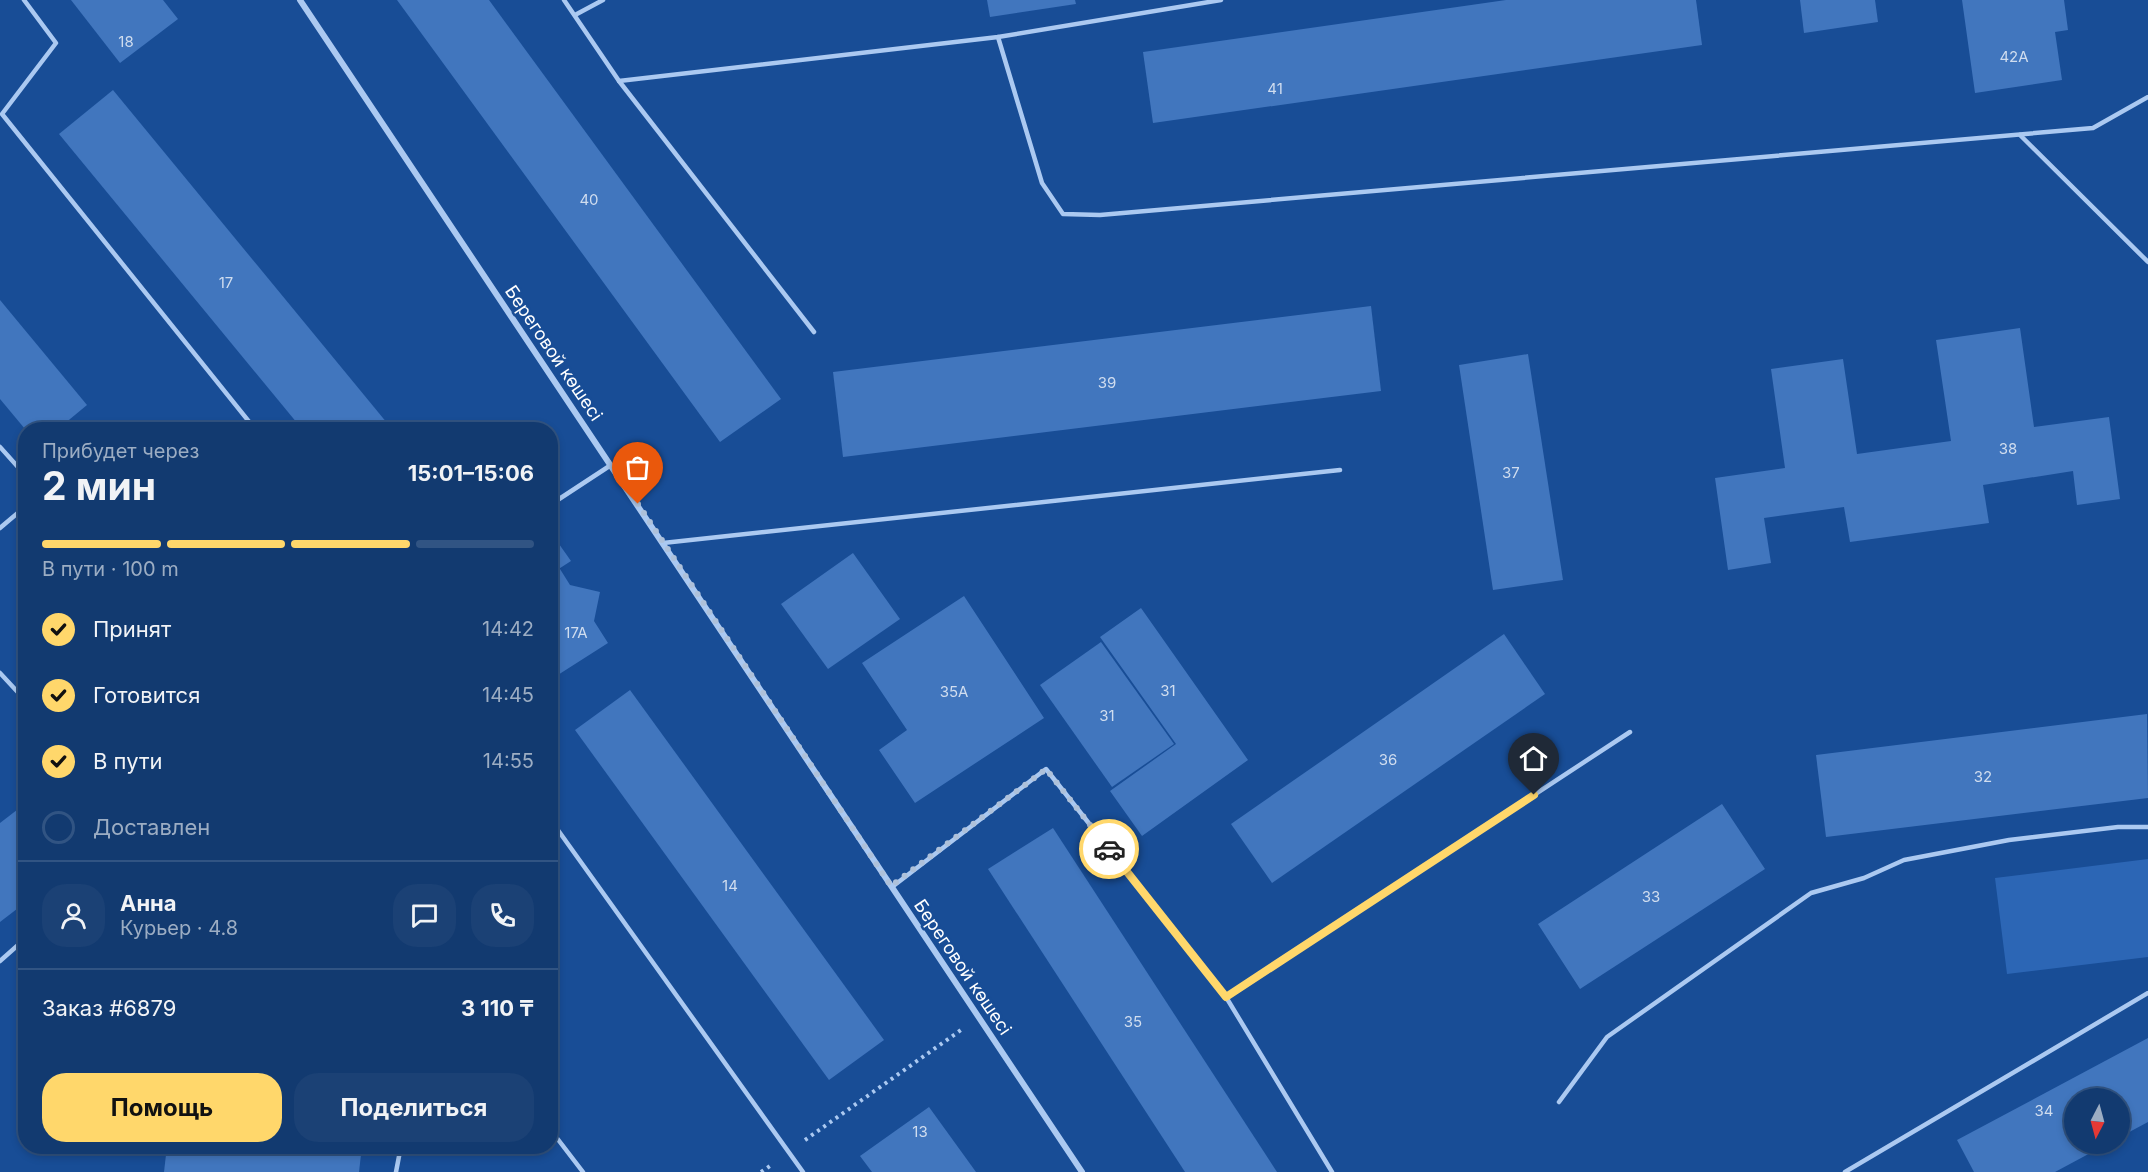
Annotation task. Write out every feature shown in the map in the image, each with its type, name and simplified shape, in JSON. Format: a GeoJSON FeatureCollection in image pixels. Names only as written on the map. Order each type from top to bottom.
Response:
{"type":"FeatureCollection","features":[{"type":"Feature","properties":{"kind":"street","name":"Береговой көшесі"},"geometry":{"type":"LineString","coordinates":[[300,0],[1082,1172]]}},
{"type":"Feature","properties":{"kind":"lane"},"geometry":{"type":"LineString","coordinates":[[24,0],[56,43],[2,114],[249,422]]}},
{"type":"Feature","properties":{"kind":"lane"},"geometry":{"type":"LineString","coordinates":[[564,0],[619,81],[814,332]]}},
{"type":"Feature","properties":{"kind":"lane"},"geometry":{"type":"LineString","coordinates":[[574,15],[603,0]]}},
{"type":"Feature","properties":{"kind":"lane"},"geometry":{"type":"LineString","coordinates":[[619,81],[998,37],[1221,0]]}},
{"type":"Feature","properties":{"kind":"lane"},"geometry":{"type":"LineString","coordinates":[[998,37],[1042,183],[1063,214],[1100,215],[2093,128],[2148,97]]}},
{"type":"Feature","properties":{"kind":"lane"},"geometry":{"type":"LineString","coordinates":[[2020,134],[2148,262]]}},
{"type":"Feature","properties":{"kind":"lane"},"geometry":{"type":"LineString","coordinates":[[0,447],[18,467]]}},
{"type":"Feature","properties":{"kind":"lane"},"geometry":{"type":"LineString","coordinates":[[558,500],[611,465]]}},
{"type":"Feature","properties":{"kind":"lane"},"geometry":{"type":"LineString","coordinates":[[663,543],[1340,470]]}},
{"type":"Feature","properties":{"kind":"lane"},"geometry":{"type":"LineString","coordinates":[[0,528],[18,513]]}},
{"type":"Feature","properties":{"kind":"lane"},"geometry":{"type":"LineString","coordinates":[[0,673],[18,692]]}},
{"type":"Feature","properties":{"kind":"lane"},"geometry":{"type":"LineString","coordinates":[[1226,997],[1630,732]]}},
{"type":"Feature","properties":{"kind":"lane"},"geometry":{"type":"LineString","coordinates":[[891,886],[1046,769],[1226,997],[1332,1172]]}},
{"type":"Feature","properties":{"kind":"lane"},"geometry":{"type":"LineString","coordinates":[[1559,1102],[1607,1037],[1811,893],[1864,878],[1904,860],[2009,840],[2118,827],[2148,827]]}},
{"type":"Feature","properties":{"kind":"lane"},"geometry":{"type":"LineString","coordinates":[[558,830],[803,1172]]}},
{"type":"Feature","properties":{"kind":"lane"},"geometry":{"type":"LineString","coordinates":[[0,961],[18,945]]}},
{"type":"Feature","properties":{"kind":"lane"},"geometry":{"type":"LineString","coordinates":[[1845,1172],[2148,993]]}},
{"type":"Feature","properties":{"kind":"lane"},"geometry":{"type":"LineString","coordinates":[[558,1139],[583,1172]]}},
{"type":"Feature","properties":{"kind":"lane"},"geometry":{"type":"LineString","coordinates":[[396,1172],[399,1154]]}},
{"type":"Feature","properties":{"kind":"path"},"geometry":{"type":"LineString","coordinates":[[761,1172],[978,1017]]}},
{"type":"Feature","properties":{"kind":"shaded area"},"geometry":{"type":"Polygon","coordinates":[[[2148,859],[2148,957],[2007,974],[1995,878],[2148,859]]]}},
{"type":"Feature","properties":{"kind":"building"},"geometry":{"type":"Polygon","coordinates":[[[71,0],[163,0],[178,19],[120,63],[71,0]]]}},
{"type":"Feature","properties":{"kind":"building"},"geometry":{"type":"Polygon","coordinates":[[[397,0],[489,0],[781,399],[720,442],[397,0]]]}},
{"type":"Feature","properties":{"kind":"building"},"geometry":{"type":"Polygon","coordinates":[[[987,0],[1075,0],[1076,4],[990,17],[987,0]]]}},
{"type":"Feature","properties":{"kind":"building"},"geometry":{"type":"Polygon","coordinates":[[[1506,0],[1696,0],[1702,45],[1153,123],[1143,52],[1506,0]]]}},
{"type":"Feature","properties":{"kind":"building"},"geometry":{"type":"Polygon","coordinates":[[[1800,0],[1875,0],[1878,22],[1804,33],[1800,0]]]}},
{"type":"Feature","properties":{"kind":"building"},"geometry":{"type":"Polygon","coordinates":[[[1962,0],[2064,0],[2068,30],[2055,32],[2062,80],[1975,93],[1962,0]]]}},
{"type":"Feature","properties":{"kind":"building"},"geometry":{"type":"Polygon","coordinates":[[[113,90],[386,422],[296,422],[59,134],[113,90]]]}},
{"type":"Feature","properties":{"kind":"building"},"geometry":{"type":"Polygon","coordinates":[[[0,300],[87,405],[66,422],[19,422],[0,399],[0,300]]]}},
{"type":"Feature","properties":{"kind":"building"},"geometry":{"type":"Polygon","coordinates":[[[1371,306],[1381,391],[843,457],[833,372],[1371,306]]]}},
{"type":"Feature","properties":{"kind":"building"},"geometry":{"type":"Polygon","coordinates":[[[2020,328],[2034,427],[2109,417],[2120,499],[2077,505],[2073,471],[1983,485],[1989,523],[1850,542],[1844,507],[1764,518],[1771,563],[1728,570],[1715,478],[1785,468],[1771,369],[1843,359],[1857,454],[1951,441],[1936,340],[2020,328]]]}},
{"type":"Feature","properties":{"kind":"building"},"geometry":{"type":"Polygon","coordinates":[[[1528,354],[1563,580],[1493,590],[1459,365],[1528,354]]]}},
{"type":"Feature","properties":{"kind":"building"},"geometry":{"type":"Polygon","coordinates":[[[558,545],[571,561],[558,569],[558,545]]]}},
{"type":"Feature","properties":{"kind":"building"},"geometry":{"type":"Polygon","coordinates":[[[853,553],[900,619],[828,669],[781,604],[853,553]]]}},
{"type":"Feature","properties":{"kind":"building"},"geometry":{"type":"Polygon","coordinates":[[[560,569],[570,585],[600,592],[594,621],[608,643],[558,675],[558,570],[560,569]]]}},
{"type":"Feature","properties":{"kind":"building"},"geometry":{"type":"Polygon","coordinates":[[[964,596],[1044,718],[915,803],[879,750],[907,730],[862,663],[964,596]]]}},
{"type":"Feature","properties":{"kind":"building"},"geometry":{"type":"Polygon","coordinates":[[[1141,608],[1248,760],[1142,836],[1110,791],[1176,744],[1100,637],[1141,608]]]}},
{"type":"Feature","properties":{"kind":"building"},"geometry":{"type":"Polygon","coordinates":[[[1504,634],[1545,694],[1272,883],[1231,824],[1504,634]]]}},
{"type":"Feature","properties":{"kind":"building"},"geometry":{"type":"Polygon","coordinates":[[[1101,642],[1174,744],[1112,787],[1040,685],[1101,642]]]}},
{"type":"Feature","properties":{"kind":"building"},"geometry":{"type":"Polygon","coordinates":[[[630,690],[884,1040],[829,1080],[575,730],[630,690]]]}},
{"type":"Feature","properties":{"kind":"building"},"geometry":{"type":"Polygon","coordinates":[[[2147,714],[2148,798],[1826,837],[1816,755],[2147,714]]]}},
{"type":"Feature","properties":{"kind":"building"},"geometry":{"type":"Polygon","coordinates":[[[1722,804],[1765,869],[1580,989],[1538,924],[1722,804]]]}},
{"type":"Feature","properties":{"kind":"building"},"geometry":{"type":"Polygon","coordinates":[[[18,809],[18,908],[0,922],[0,823],[18,809]]]}},
{"type":"Feature","properties":{"kind":"building"},"geometry":{"type":"Polygon","coordinates":[[[1053,828],[1277,1172],[1185,1172],[988,869],[1053,828]]]}},
{"type":"Feature","properties":{"kind":"building"},"geometry":{"type":"Polygon","coordinates":[[[2148,1038],[2148,1122],[2130,1132],[2130,1088],[2064,1088],[2064,1154],[2089,1154],[2055,1172],[1974,1172],[1957,1140],[2148,1038]]]}},
{"type":"Feature","properties":{"kind":"building"},"geometry":{"type":"Polygon","coordinates":[[[929,1107],[976,1172],[872,1172],[860,1156],[929,1107]]]}},
{"type":"Feature","properties":{"kind":"building"},"geometry":{"type":"Polygon","coordinates":[[[166,1154],[361,1154],[359,1172],[164,1172],[166,1154]]]}},
{"type":"Feature","properties":{"kind":"way so far"},"geometry":{"type":"LineString","coordinates":[[638,504],[891,886],[1046,769],[1109,849]]}},
{"type":"Feature","properties":{"kind":"route"},"geometry":{"type":"LineString","coordinates":[[1109,849],[1226,997],[1534,795]]}}]}
